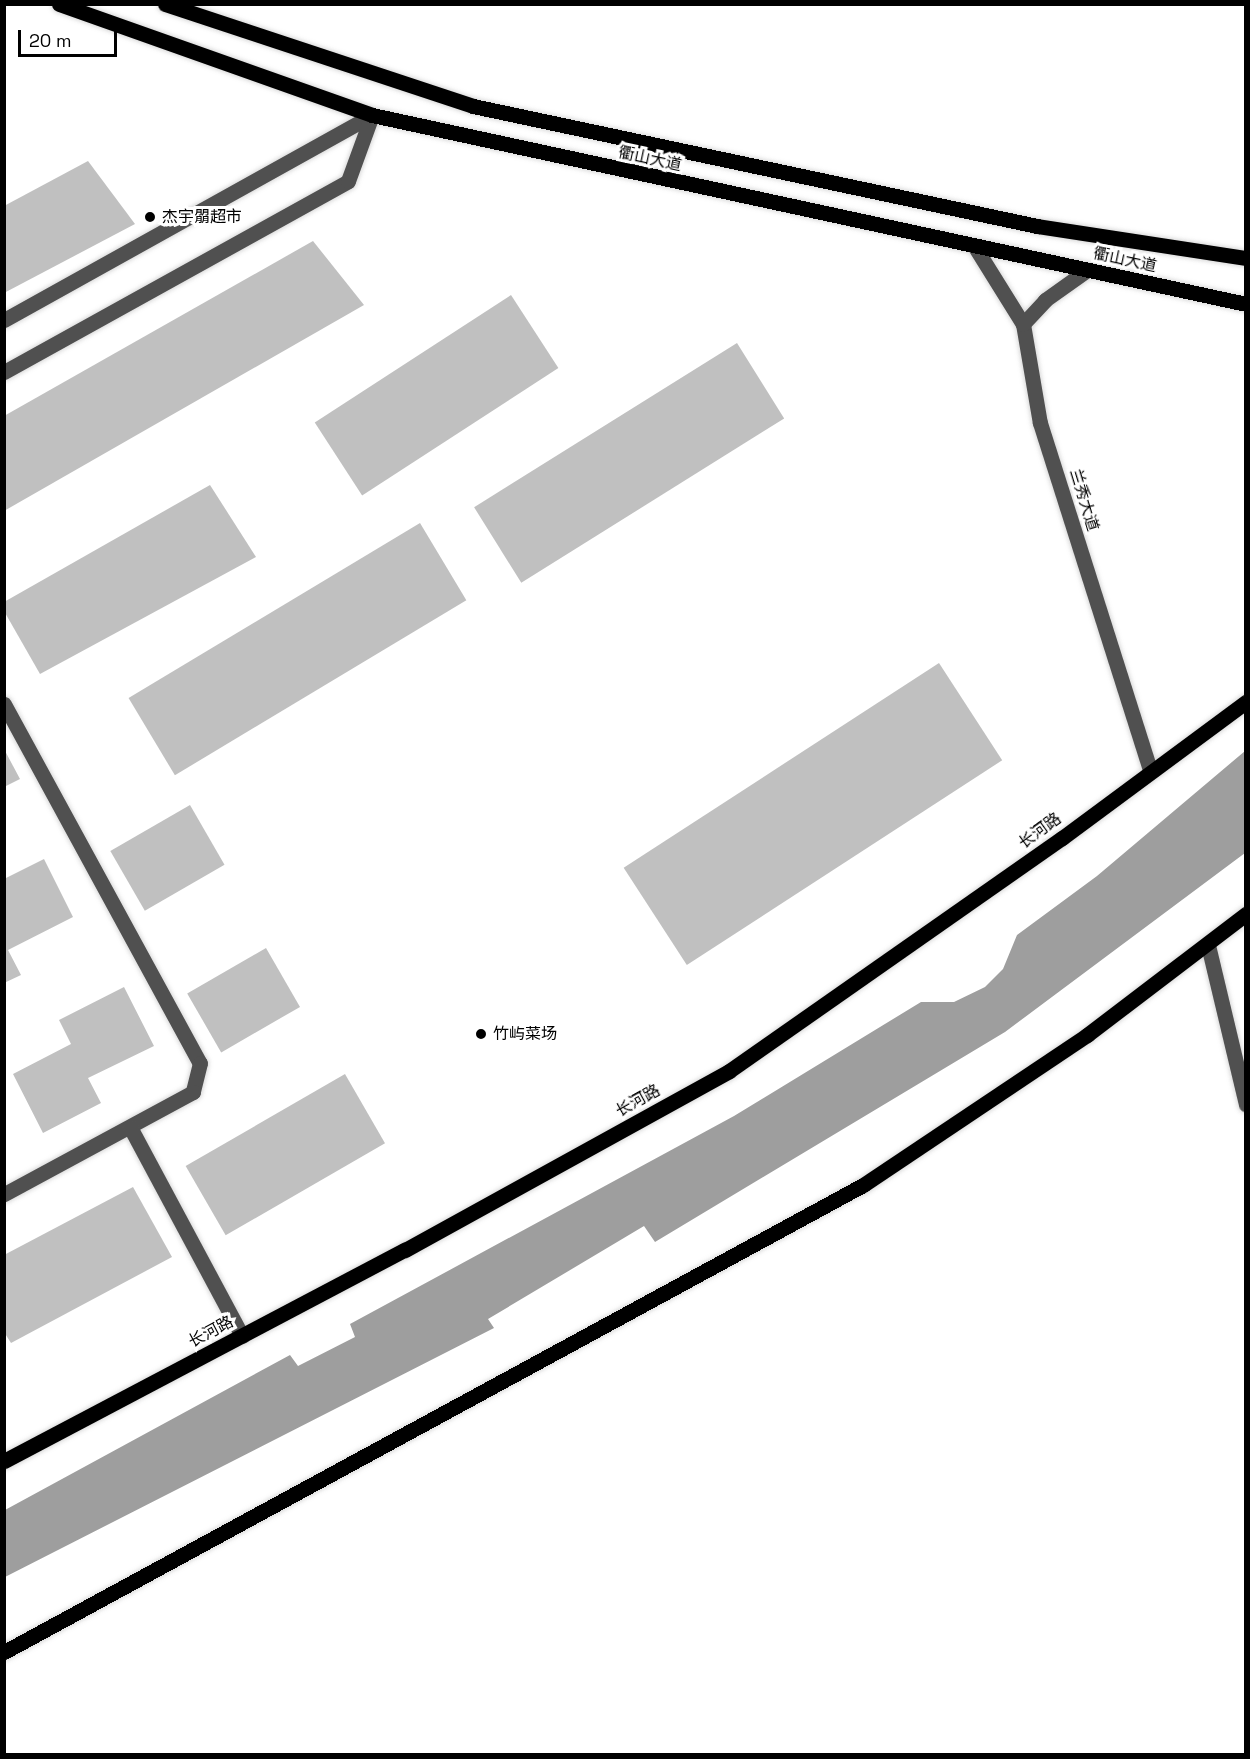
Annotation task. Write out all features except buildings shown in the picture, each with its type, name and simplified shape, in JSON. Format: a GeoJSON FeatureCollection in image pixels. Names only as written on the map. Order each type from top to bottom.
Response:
{"type":"FeatureCollection","features":[{"type":"Feature","properties":{"kind":"main road","name":"衢山大道"},"geometry":{"type":"LineString","coordinates":[[59,4],[372,115],[1245,304]]}},
{"type":"Feature","properties":{"kind":"main road","name":"衢山大道"},"geometry":{"type":"LineString","coordinates":[[165,4],[473,106],[1037,226],[1245,258]]}},
{"type":"Feature","properties":{"kind":"main road","name":"长河路"},"geometry":{"type":"LineString","coordinates":[[4,1461],[242,1336],[729,1071],[1062,838],[1150,770],[1245,702]]}},
{"type":"Feature","properties":{"kind":"main road"},"geometry":{"type":"LineString","coordinates":[[4,1652],[863,1185],[1087,1035],[1208,945],[1245,914]]}},
{"type":"Feature","properties":{"kind":"street"},"geometry":{"type":"LineString","coordinates":[[4,320],[372,115]]}},
{"type":"Feature","properties":{"kind":"street"},"geometry":{"type":"LineString","coordinates":[[4,372],[348,181],[372,115]]}},
{"type":"Feature","properties":{"kind":"street","name":"兰秀大道"},"geometry":{"type":"LineString","coordinates":[[975,247],[1023,324],[1040,423],[1150,770]]}},
{"type":"Feature","properties":{"kind":"street"},"geometry":{"type":"LineString","coordinates":[[1023,324],[1045,300],[1087,270]]}},
{"type":"Feature","properties":{"kind":"street"},"geometry":{"type":"LineString","coordinates":[[4,704],[200,1063],[194,1092],[4,1194]]}},
{"type":"Feature","properties":{"kind":"street"},"geometry":{"type":"LineString","coordinates":[[1208,945],[1245,1105]]}},
{"type":"Feature","properties":{"kind":"street"},"geometry":{"type":"LineString","coordinates":[[130,1127],[242,1336]]}},
{"type":"Feature","properties":{"kind":"shaded area"},"geometry":{"type":"Polygon","coordinates":[[[1245,751],[1245,853],[1005,1032],[655,1242],[644,1226],[488,1319],[494,1328],[5,1577],[5,1510],[290,1355],[298,1366],[355,1337],[350,1324],[734,1116],[921,1002],[954,1002],[985,987],[1003,969],[1017,935],[1097,876],[1245,751]]]}},
{"type":"Feature","properties":{"kind":"place","name":"杰宇朤超市"},"geometry":{"type":"Point","coordinates":[150,217]}},
{"type":"Feature","properties":{"kind":"place","name":"竹屿菜场"},"geometry":{"type":"Point","coordinates":[481,1034]}}]}
